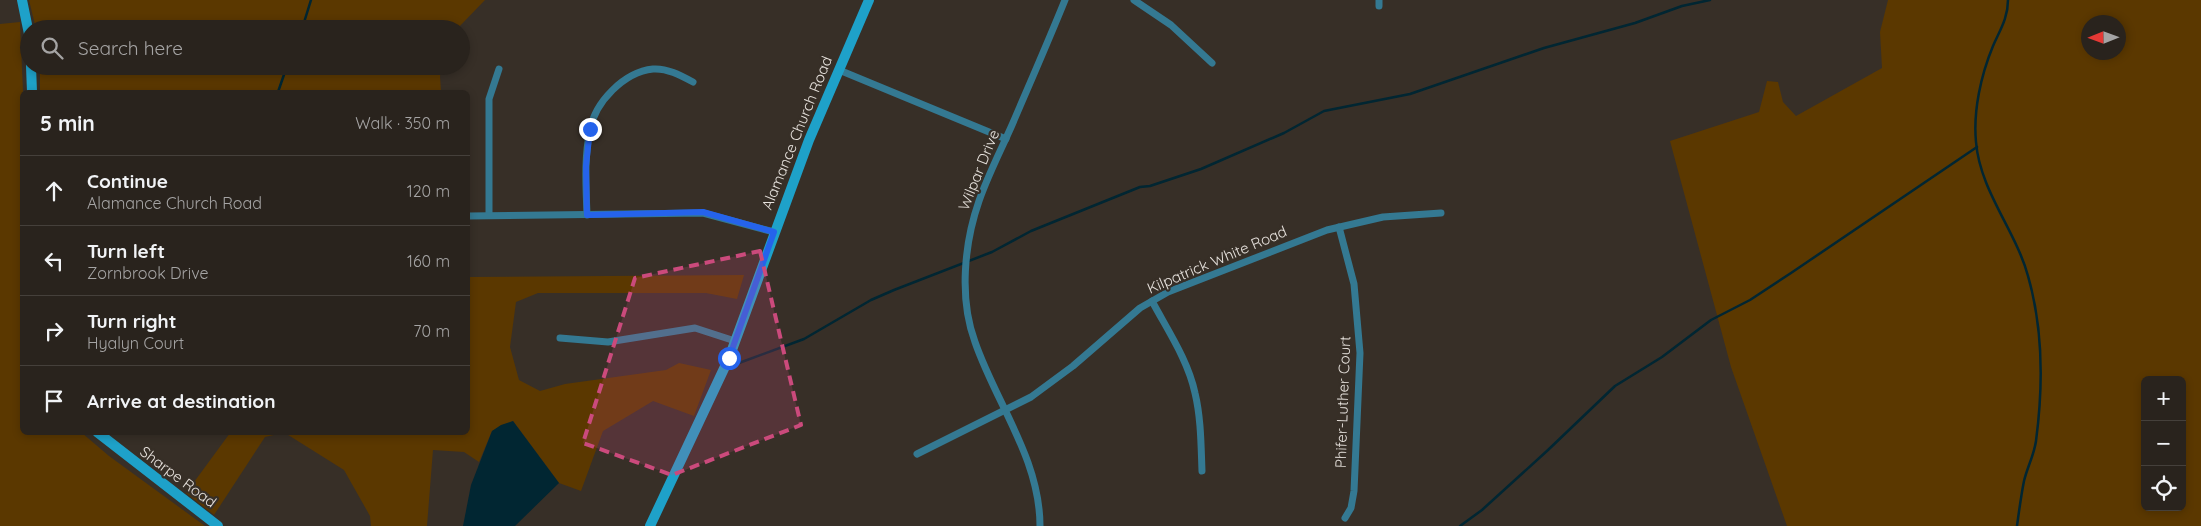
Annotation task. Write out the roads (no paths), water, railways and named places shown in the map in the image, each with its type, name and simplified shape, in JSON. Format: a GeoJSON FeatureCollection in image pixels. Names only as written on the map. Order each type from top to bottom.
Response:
{"type":"FeatureCollection","features":[{"type":"Feature","properties":{"kind":"main road"},"geometry":{"type":"LineString","coordinates":[[22,0],[26,20]]}},
{"type":"Feature","properties":{"kind":"main road","name":"Alamance Church Road"},"geometry":{"type":"LineString","coordinates":[[650,526],[736,342],[774,232],[809,140],[869,0]]}},
{"type":"Feature","properties":{"kind":"main road"},"geometry":{"type":"LineString","coordinates":[[31,75],[32,90]]}},
{"type":"Feature","properties":{"kind":"main road","name":"Sharpe Road"},"geometry":{"type":"LineString","coordinates":[[101,435],[218,526]]}},
{"type":"Feature","properties":{"kind":"street","name":"Wilpar Drive"},"geometry":{"type":"LineString","coordinates":[[1040,526],[1036,494],[1029,464],[1005,410],[995,394],[972,334],[967,309],[966,277],[968,246],[974,215],[1065,0]]}},
{"type":"Feature","properties":{"kind":"street"},"geometry":{"type":"LineString","coordinates":[[1134,0],[1171,25],[1212,62]]}},
{"type":"Feature","properties":{"kind":"street"},"geometry":{"type":"LineString","coordinates":[[489,216],[489,99],[499,68]]}},
{"type":"Feature","properties":{"kind":"street"},"geometry":{"type":"LineString","coordinates":[[587,215],[586,166],[590,129],[596,113],[607,97],[620,83],[637,72],[649,70],[672,71],[693,82]]}},
{"type":"Feature","properties":{"kind":"street"},"geometry":{"type":"LineString","coordinates":[[839,70],[1006,139]]}},
{"type":"Feature","properties":{"kind":"street"},"geometry":{"type":"LineString","coordinates":[[470,216],[703,212],[774,232]]}},
{"type":"Feature","properties":{"kind":"street","name":"Kilpatrick White Road"},"geometry":{"type":"LineString","coordinates":[[917,454],[1005,410],[1053,382],[1140,308],[1168,292],[1339,227],[1383,217],[1441,213]]}},
{"type":"Feature","properties":{"kind":"street","name":"Phifer-Luther Court"},"geometry":{"type":"LineString","coordinates":[[1339,227],[1354,284],[1360,353],[1354,491],[1351,508],[1345,518]]}},
{"type":"Feature","properties":{"kind":"street"},"geometry":{"type":"LineString","coordinates":[[1152,301],[1182,355],[1195,391],[1199,414],[1202,471]]}},
{"type":"Feature","properties":{"kind":"street"},"geometry":{"type":"LineString","coordinates":[[560,338],[608,342],[695,328],[736,342]]}},
{"type":"Feature","properties":{"kind":"water"},"geometry":{"type":"Polygon","coordinates":[[[513,421],[559,483],[515,526],[463,526],[471,485],[492,431],[501,425],[513,421]]]}},
{"type":"Feature","properties":{"kind":"waterway"},"geometry":{"type":"LineString","coordinates":[[305,20],[311,0]]}},
{"type":"Feature","properties":{"kind":"waterway"},"geometry":{"type":"LineString","coordinates":[[739,363],[804,339],[871,300],[894,290],[992,252],[1031,231],[1140,187],[1150,186],[1201,169],[1284,133],[1324,111],[1410,94],[1544,48],[1635,23],[1682,6],[1710,0]]}},
{"type":"Feature","properties":{"kind":"waterway"},"geometry":{"type":"LineString","coordinates":[[2008,0],[2005,18],[1993,46],[1982,81],[1975,130],[1979,160],[1984,177],[2022,259],[2037,316],[2040,400],[2036,441],[2024,481],[2017,526]]}},
{"type":"Feature","properties":{"kind":"waterway"},"geometry":{"type":"LineString","coordinates":[[279,90],[284,75]]}},
{"type":"Feature","properties":{"kind":"waterway"},"geometry":{"type":"LineString","coordinates":[[1460,526],[1482,510],[1615,386],[1662,357],[1711,320],[1750,300],[1791,273],[1977,147]]}}]}
